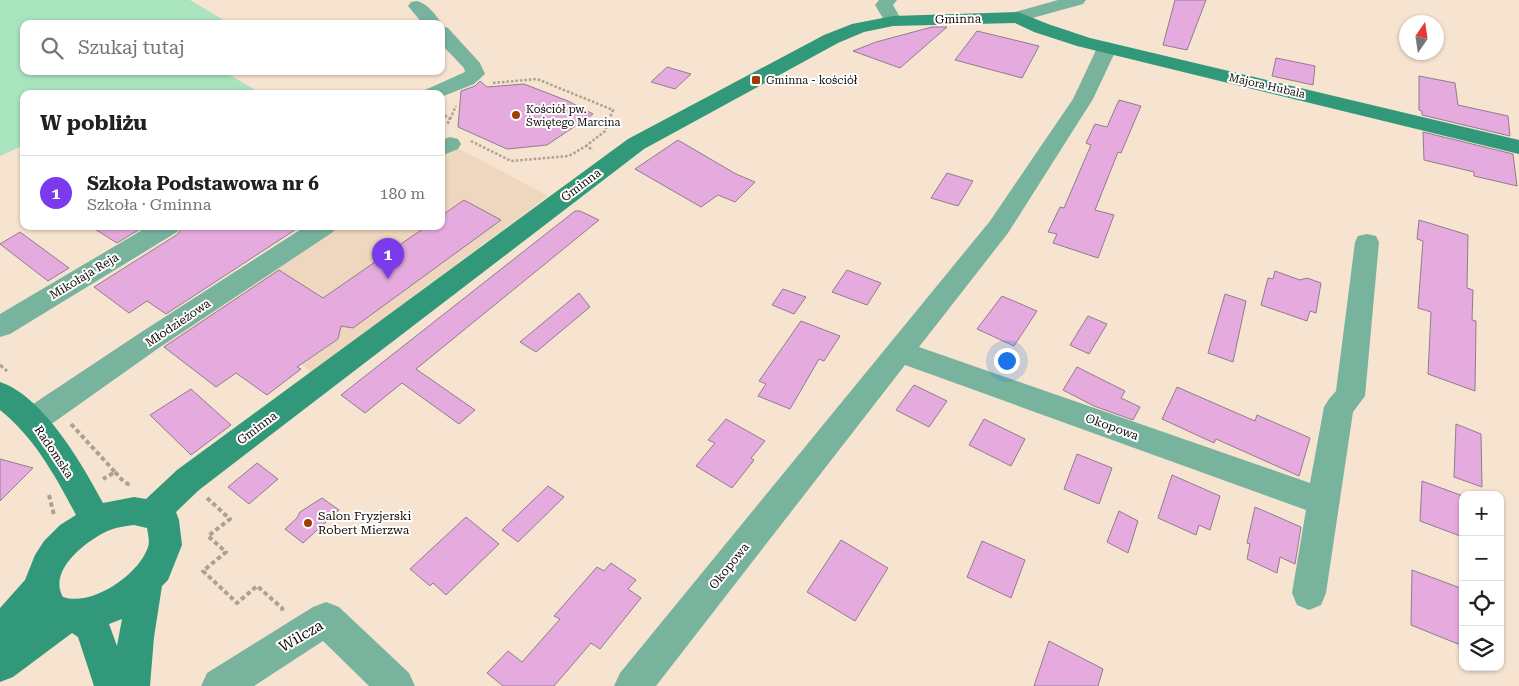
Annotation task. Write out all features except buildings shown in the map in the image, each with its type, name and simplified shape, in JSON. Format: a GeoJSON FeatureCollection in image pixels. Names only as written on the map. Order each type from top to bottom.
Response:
{"type":"FeatureCollection","features":[{"type":"Feature","properties":{"kind":"street","name":"Gminna"},"geometry":{"type":"LineString","coordinates":[[152,514],[188,480],[636,144],[831,38],[859,28],[890,11],[1018,17],[1077,0]]}},
{"type":"Feature","properties":{"kind":"street"},"geometry":{"type":"LineString","coordinates":[[417,6],[430,20]]}},
{"type":"Feature","properties":{"kind":"street","name":"Majora Hubala"},"geometry":{"type":"LineString","coordinates":[[1018,17],[1062,36],[1107,48],[1519,146]]}},
{"type":"Feature","properties":{"kind":"street"},"geometry":{"type":"LineString","coordinates":[[442,90],[467,80],[475,74],[473,67],[445,36]]}},
{"type":"Feature","properties":{"kind":"street","name":"Okopowa"},"geometry":{"type":"LineString","coordinates":[[633,686],[1000,227],[1083,99],[1107,48]]}},
{"type":"Feature","properties":{"kind":"street","name":"Mikołaja Reja"},"geometry":{"type":"LineString","coordinates":[[0,327],[161,230]]}},
{"type":"Feature","properties":{"kind":"street","name":"Młodzieżowa"},"geometry":{"type":"LineString","coordinates":[[32,421],[153,338],[318,230]]}},
{"type":"Feature","properties":{"kind":"street"},"geometry":{"type":"LineString","coordinates":[[1309,593],[1339,407],[1350,396],[1367,242]]}},
{"type":"Feature","properties":{"kind":"street","name":"Okopowa"},"geometry":{"type":"LineString","coordinates":[[901,352],[1323,502]]}},
{"type":"Feature","properties":{"kind":"street","name":"Radomska"},"geometry":{"type":"LineString","coordinates":[[0,394],[32,421],[48,440],[96,521]]}},
{"type":"Feature","properties":{"kind":"street"},"geometry":{"type":"LineString","coordinates":[[0,664],[71,617],[97,612],[115,604],[132,594],[146,581],[159,564],[167,547],[167,532],[163,520],[152,514],[134,511],[117,512],[74,533],[49,560],[42,579],[43,597],[51,610],[71,617],[92,626],[113,686]]}},
{"type":"Feature","properties":{"kind":"street"},"geometry":{"type":"LineString","coordinates":[[131,686],[136,637],[146,581]]}},
{"type":"Feature","properties":{"kind":"street"},"geometry":{"type":"LineString","coordinates":[[0,633],[29,603],[42,586]]}},
{"type":"Feature","properties":{"kind":"street","name":"Wilcza"},"geometry":{"type":"LineString","coordinates":[[220,686],[326,620],[396,686]]}},
{"type":"Feature","properties":{"kind":"path"},"geometry":{"type":"LineString","coordinates":[[463,102],[455,107],[450,119],[452,140],[511,160],[570,156],[605,131],[612,110],[537,79],[494,82],[486,87]]}},
{"type":"Feature","properties":{"kind":"path"},"geometry":{"type":"LineString","coordinates":[[445,116],[450,119]]}},
{"type":"Feature","properties":{"kind":"path"},"geometry":{"type":"LineString","coordinates":[[586,146],[594,150]]}},
{"type":"Feature","properties":{"kind":"path"},"geometry":{"type":"LineString","coordinates":[[188,480],[230,518],[208,536],[226,552],[203,571],[238,603],[257,586],[282,608],[284,617]]}},
{"type":"Feature","properties":{"kind":"path"},"geometry":{"type":"LineString","coordinates":[[48,490],[54,509],[54,517]]}},
{"type":"Feature","properties":{"kind":"shaded area"},"geometry":{"type":"Polygon","coordinates":[[[454,146],[548,196],[312,372],[263,337],[204,377],[157,342],[326,230],[445,230],[445,152],[454,146]]]}},
{"type":"Feature","properties":{"kind":"green space"},"geometry":{"type":"Polygon","coordinates":[[[0,0],[190,0],[223,20],[20,20],[20,75],[230,75],[255,90],[20,90],[20,147],[0,156],[0,0]]]}},
{"type":"Feature","properties":{"kind":"place","name":"Gminna - kościół"},"geometry":{"type":"Point","coordinates":[756,80]}},
{"type":"Feature","properties":{"kind":"place","name":"Kościół pw. Świętego Marcina"},"geometry":{"type":"Point","coordinates":[516,115]}},
{"type":"Feature","properties":{"kind":"place","name":"Szkoła Podstawowa nr 6"},"geometry":{"type":"Point","coordinates":[388,279]}},
{"type":"Feature","properties":{"kind":"place","name":"Salon Fryzjerski Robert Mierzwa"},"geometry":{"type":"Point","coordinates":[308,523]}}]}
